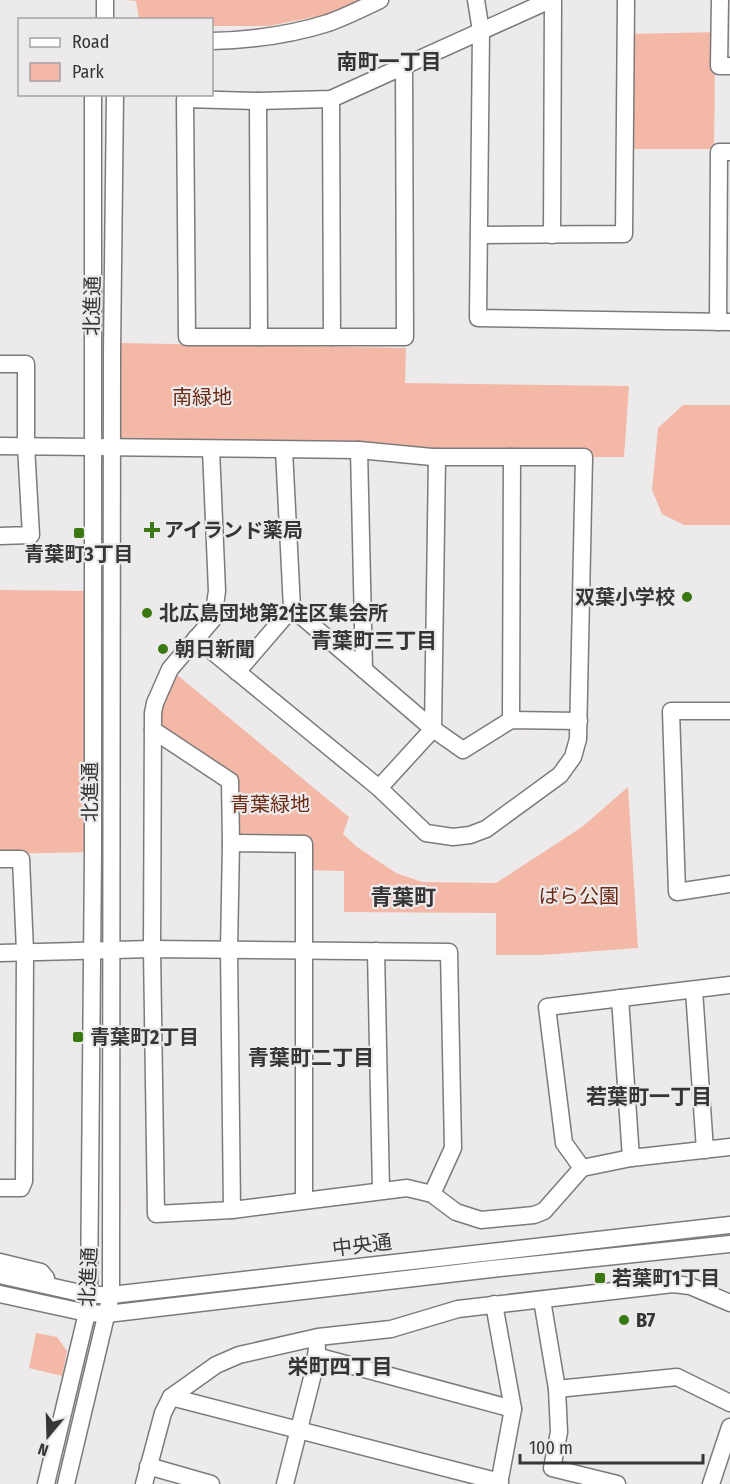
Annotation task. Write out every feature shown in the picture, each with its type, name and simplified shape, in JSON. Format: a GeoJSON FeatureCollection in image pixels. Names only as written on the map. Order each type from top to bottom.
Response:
{"type":"FeatureCollection","features":[{"type":"Feature","properties":{"kind":"street"},"geometry":{"type":"LineString","coordinates":[[105,0],[105,18]]}},
{"type":"Feature","properties":{"kind":"street"},"geometry":{"type":"LineString","coordinates":[[213,41],[244,40],[288,34],[330,22],[380,0]]}},
{"type":"Feature","properties":{"kind":"street"},"geometry":{"type":"LineString","coordinates":[[476,0],[481,31],[478,318],[724,322],[719,152],[730,152]]}},
{"type":"Feature","properties":{"kind":"street"},"geometry":{"type":"LineString","coordinates":[[405,65],[405,337],[188,337],[185,99],[258,101],[331,99],[405,65],[551,0],[552,235]]}},
{"type":"Feature","properties":{"kind":"street"},"geometry":{"type":"LineString","coordinates":[[479,235],[624,234],[626,0]]}},
{"type":"Feature","properties":{"kind":"street"},"geometry":{"type":"LineString","coordinates":[[720,0],[719,66],[730,66]]}},
{"type":"Feature","properties":{"kind":"street","name":"北進通"},"geometry":{"type":"LineString","coordinates":[[46,1484],[87,1313],[89,1295],[92,949],[93,96]]}},
{"type":"Feature","properties":{"kind":"street","name":"北進通"},"geometry":{"type":"LineString","coordinates":[[66,1484],[111,1295],[112,447],[115,96]]}},
{"type":"Feature","properties":{"kind":"street"},"geometry":{"type":"LineString","coordinates":[[331,99],[332,337]]}},
{"type":"Feature","properties":{"kind":"street"},"geometry":{"type":"LineString","coordinates":[[258,101],[259,337]]}},
{"type":"Feature","properties":{"kind":"street"},"geometry":{"type":"LineString","coordinates":[[0,364],[26,364],[26,446],[31,535],[0,536]]}},
{"type":"Feature","properties":{"kind":"street"},"geometry":{"type":"LineString","coordinates":[[0,446],[92,449],[112,447],[359,450],[437,457],[584,457],[579,739],[573,757],[560,776],[486,829],[470,835],[453,837],[426,833],[379,788],[196,638]]}},
{"type":"Feature","properties":{"kind":"street"},"geometry":{"type":"LineString","coordinates":[[211,449],[217,591],[213,619],[170,669],[155,703],[153,730],[152,949],[156,1214],[232,1210],[407,1188],[432,1194],[456,1212],[481,1221],[534,1215],[544,1211],[582,1168],[632,1158],[730,1147]]}},
{"type":"Feature","properties":{"kind":"street"},"geometry":{"type":"LineString","coordinates":[[237,672],[292,608],[284,450]]}},
{"type":"Feature","properties":{"kind":"street"},"geometry":{"type":"LineString","coordinates":[[359,450],[364,669]]}},
{"type":"Feature","properties":{"kind":"street"},"geometry":{"type":"LineString","coordinates":[[379,788],[433,729],[437,457]]}},
{"type":"Feature","properties":{"kind":"street"},"geometry":{"type":"LineString","coordinates":[[511,720],[512,457]]}},
{"type":"Feature","properties":{"kind":"street"},"geometry":{"type":"LineString","coordinates":[[292,608],[433,729],[463,750],[511,720],[579,721]]}},
{"type":"Feature","properties":{"kind":"street"},"geometry":{"type":"LineString","coordinates":[[730,711],[671,711],[676,892],[730,884]]}},
{"type":"Feature","properties":{"kind":"street"},"geometry":{"type":"LineString","coordinates":[[153,730],[230,781],[232,1210]]}},
{"type":"Feature","properties":{"kind":"street"},"geometry":{"type":"LineString","coordinates":[[231,843],[304,844],[304,1200]]}},
{"type":"Feature","properties":{"kind":"street"},"geometry":{"type":"LineString","coordinates":[[0,859],[21,859],[25,951],[24,1181],[21,1188],[0,1188]]}},
{"type":"Feature","properties":{"kind":"street"},"geometry":{"type":"LineString","coordinates":[[0,953],[92,949],[449,951],[453,1148],[432,1194]]}},
{"type":"Feature","properties":{"kind":"street"},"geometry":{"type":"LineString","coordinates":[[376,951],[381,1190]]}},
{"type":"Feature","properties":{"kind":"street"},"geometry":{"type":"LineString","coordinates":[[582,1168],[564,1143],[547,1007],[730,985]]}},
{"type":"Feature","properties":{"kind":"street"},"geometry":{"type":"LineString","coordinates":[[693,990],[705,1150]]}},
{"type":"Feature","properties":{"kind":"street"},"geometry":{"type":"LineString","coordinates":[[620,998],[632,1158]]}},
{"type":"Feature","properties":{"kind":"street","name":"中央通"},"geometry":{"type":"LineString","coordinates":[[0,1275],[89,1295],[111,1295],[730,1225]]}},
{"type":"Feature","properties":{"kind":"street","name":"中央通"},"geometry":{"type":"LineString","coordinates":[[0,1294],[49,1306],[87,1313],[108,1314],[491,1269],[730,1244]]}},
{"type":"Feature","properties":{"kind":"street"},"geometry":{"type":"LineString","coordinates":[[0,1262],[41,1272],[53,1286]]}},
{"type":"Feature","properties":{"kind":"street"},"geometry":{"type":"LineString","coordinates":[[144,1484],[163,1413],[171,1397],[216,1365],[239,1355],[318,1338],[391,1329],[458,1309],[673,1284],[690,1286],[730,1303]]}},
{"type":"Feature","properties":{"kind":"street"},"geometry":{"type":"LineString","coordinates":[[542,1300],[557,1389],[559,1432],[552,1468],[617,1484]]}},
{"type":"Feature","properties":{"kind":"street"},"geometry":{"type":"LineString","coordinates":[[171,1397],[499,1483],[513,1408],[494,1304]]}},
{"type":"Feature","properties":{"kind":"street"},"geometry":{"type":"LineString","coordinates":[[0,1305],[17,1308],[49,1306]]}},
{"type":"Feature","properties":{"kind":"street"},"geometry":{"type":"LineString","coordinates":[[296,1484],[313,1374],[318,1360],[318,1338]]}},
{"type":"Feature","properties":{"kind":"street"},"geometry":{"type":"LineString","coordinates":[[318,1360],[513,1408]]}},
{"type":"Feature","properties":{"kind":"street"},"geometry":{"type":"LineString","coordinates":[[557,1389],[677,1377],[730,1403]]}},
{"type":"Feature","properties":{"kind":"street"},"geometry":{"type":"LineString","coordinates":[[711,1484],[730,1426]]}},
{"type":"Feature","properties":{"kind":"street"},"geometry":{"type":"LineString","coordinates":[[285,1484],[303,1432]]}},
{"type":"Feature","properties":{"kind":"street"},"geometry":{"type":"LineString","coordinates":[[148,1466],[212,1484]]}},
{"type":"Feature","properties":{"kind":"green space"},"geometry":{"type":"Polygon","coordinates":[[[124,0],[365,0],[334,13],[269,26],[213,26],[213,18],[139,18],[136,1],[124,0]]]}},
{"type":"Feature","properties":{"kind":"green space"},"geometry":{"type":"Polygon","coordinates":[[[720,32],[715,66],[714,149],[624,149],[626,34],[720,32]]]}},
{"type":"Feature","properties":{"kind":"green space","name":"南緑地"},"geometry":{"type":"Polygon","coordinates":[[[118,343],[406,348],[405,383],[629,386],[624,457],[512,457],[112,447],[118,343]]]}},
{"type":"Feature","properties":{"kind":"green space"},"geometry":{"type":"Polygon","coordinates":[[[683,405],[730,405],[730,525],[684,525],[662,514],[652,490],[658,428],[683,405]]]}},
{"type":"Feature","properties":{"kind":"green space"},"geometry":{"type":"Polygon","coordinates":[[[0,590],[93,591],[93,852],[0,854],[0,590]]]}},
{"type":"Feature","properties":{"kind":"green space"},"geometry":{"type":"Polygon","coordinates":[[[170,669],[349,817],[343,834],[357,847],[396,873],[422,882],[496,883],[582,827],[628,787],[638,948],[541,955],[496,955],[496,913],[344,912],[344,871],[303,870],[304,851],[231,843],[230,781],[153,730],[170,669]]]}},
{"type":"Feature","properties":{"kind":"green space"},"geometry":{"type":"Polygon","coordinates":[[[36,1333],[57,1337],[67,1351],[62,1376],[29,1368],[36,1333]]]}},
{"type":"Feature","properties":{"kind":"place","name":"アイランド薬局"},"geometry":{"type":"Point","coordinates":[152,530]}},
{"type":"Feature","properties":{"kind":"place","name":"青葉町3丁目"},"geometry":{"type":"Point","coordinates":[79,533]}},
{"type":"Feature","properties":{"kind":"place","name":"双葉小学校"},"geometry":{"type":"Point","coordinates":[687,597]}},
{"type":"Feature","properties":{"kind":"place","name":"北広島団地第2住区集会所"},"geometry":{"type":"Point","coordinates":[147,613]}},
{"type":"Feature","properties":{"kind":"place","name":"朝日新聞"},"geometry":{"type":"Point","coordinates":[163,649]}},
{"type":"Feature","properties":{"kind":"place","name":"青葉町2丁目"},"geometry":{"type":"Point","coordinates":[78,1037]}},
{"type":"Feature","properties":{"kind":"place","name":"若葉町1丁目"},"geometry":{"type":"Point","coordinates":[600,1278]}},
{"type":"Feature","properties":{"kind":"place","name":"B7"},"geometry":{"type":"Point","coordinates":[624,1320]}},
{"type":"Feature","properties":{"kind":"district","name":"南町一丁目"},"geometry":{"type":"Point","coordinates":[389,62]}},
{"type":"Feature","properties":{"kind":"district","name":"青葉町三丁目"},"geometry":{"type":"Point","coordinates":[374,641]}},
{"type":"Feature","properties":{"kind":"district","name":"青葉町"},"geometry":{"type":"Point","coordinates":[403,897]}},
{"type":"Feature","properties":{"kind":"district","name":"青葉町二丁目"},"geometry":{"type":"Point","coordinates":[311,1058]}},
{"type":"Feature","properties":{"kind":"district","name":"若葉町一丁目"},"geometry":{"type":"Point","coordinates":[649,1097]}},
{"type":"Feature","properties":{"kind":"district","name":"栄町四丁目"},"geometry":{"type":"Point","coordinates":[340,1367]}},
{"type":"Feature","properties":{"kind":"park label","name":"青葉緑地"},"geometry":{"type":"Point","coordinates":[270,804]}},
{"type":"Feature","properties":{"kind":"park label","name":"ばら公園"},"geometry":{"type":"Point","coordinates":[579,896]}}]}
